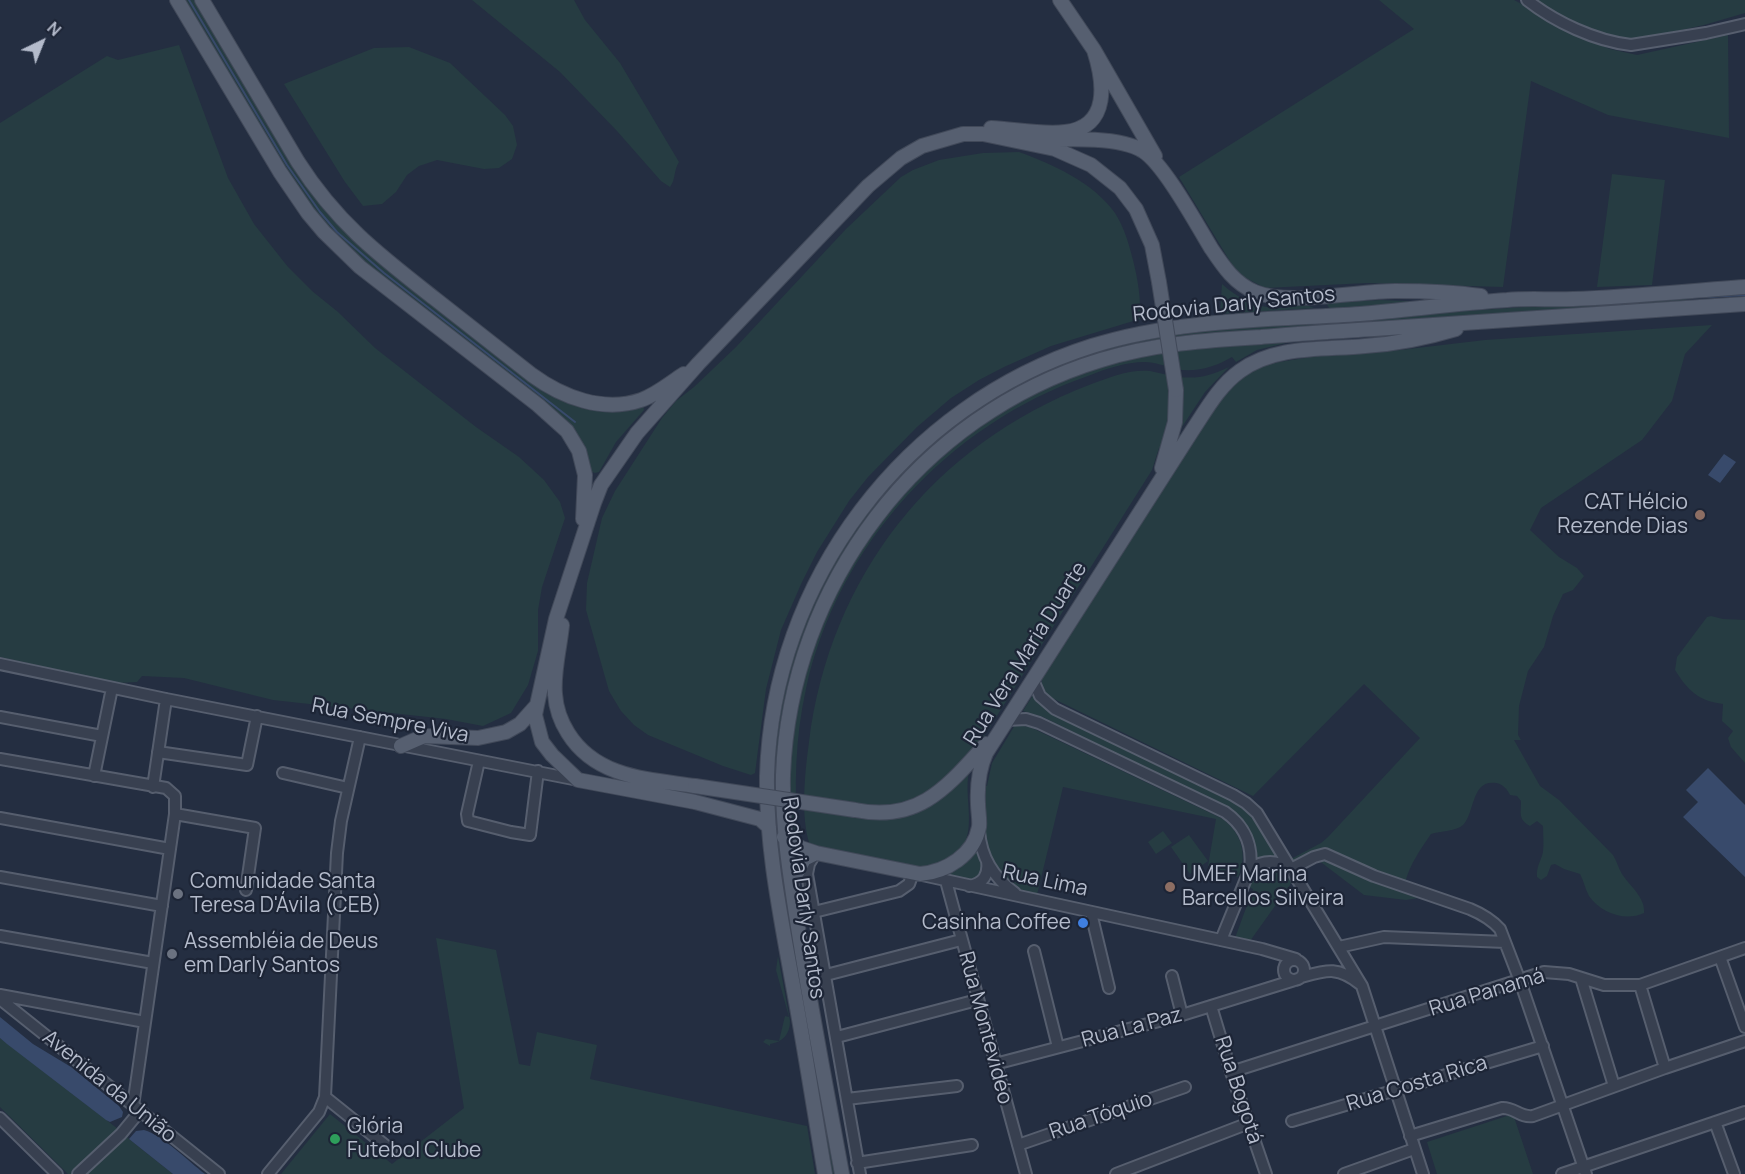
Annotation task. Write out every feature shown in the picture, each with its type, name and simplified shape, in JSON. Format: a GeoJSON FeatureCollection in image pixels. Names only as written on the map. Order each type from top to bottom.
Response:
{"type":"FeatureCollection","features":[{"type":"Feature","properties":{"kind":"main road"},"geometry":{"type":"LineString","coordinates":[[177,0],[286,181],[324,232],[360,267],[538,405],[567,431],[579,451],[585,475],[581,540]]}},
{"type":"Feature","properties":{"kind":"main road"},"geometry":{"type":"LineString","coordinates":[[202,0],[298,162],[341,219],[371,248],[545,384],[576,399],[609,404],[624,403],[639,401],[651,395],[698,364]]}},
{"type":"Feature","properties":{"kind":"main road"},"geometry":{"type":"LineString","coordinates":[[1060,0],[1094,50],[1169,182],[1220,262],[1235,280],[1247,288],[1268,296],[1394,291],[1474,295],[1510,300]]}},
{"type":"Feature","properties":{"kind":"main road"},"geometry":{"type":"LineString","coordinates":[[578,780],[542,742],[535,715],[565,587],[601,485],[610,471],[638,433],[698,364],[868,186],[901,158],[958,127],[1062,132],[1079,128],[1094,116],[1102,100],[1101,75],[1094,50]]}},
{"type":"Feature","properties":{"kind":"main road"},"geometry":{"type":"LineString","coordinates":[[924,146],[956,136],[973,134],[1017,141],[1066,153],[1096,168],[1120,188],[1136,209],[1152,245],[1176,390],[1177,412],[1173,433],[1159,476],[1140,512]]}},
{"type":"Feature","properties":{"kind":"main road"},"geometry":{"type":"LineString","coordinates":[[1017,141],[1067,138],[1130,145],[1147,154],[1169,182]]}},
{"type":"Feature","properties":{"kind":"main road","name":"Rodovia Darly Santos"},"geometry":{"type":"LineString","coordinates":[[825,1174],[782,926],[769,827],[768,757],[775,702],[789,648],[809,595],[836,546],[867,500],[911,452],[962,411],[993,391],[1042,365],[1095,345],[1149,332],[1216,324],[1510,300],[1574,299],[1745,287]]}},
{"type":"Feature","properties":{"kind":"main road","name":"Rodovia Darly Santos"},"geometry":{"type":"LineString","coordinates":[[842,1174],[805,970],[784,837],[783,776],[789,714],[804,652],[824,602],[849,555],[880,510],[916,470],[956,435],[1001,404],[1049,379],[1099,360],[1134,351],[1223,339],[1745,304]]}},
{"type":"Feature","properties":{"kind":"main road"},"geometry":{"type":"LineString","coordinates":[[1140,512],[1218,391],[1247,366],[1277,354],[1398,342],[1481,322]]}},
{"type":"Feature","properties":{"kind":"main road","name":"Rua Vera Maria Duarte"},"geometry":{"type":"LineString","coordinates":[[979,826],[980,771],[987,753],[1140,512]]}},
{"type":"Feature","properties":{"kind":"main road"},"geometry":{"type":"LineString","coordinates":[[565,587],[555,692],[558,712],[572,739],[592,760],[618,773],[876,813],[896,812],[932,798],[953,780],[1007,720]]}},
{"type":"Feature","properties":{"kind":"main road"},"geometry":{"type":"LineString","coordinates":[[401,746],[424,736],[478,738],[506,732],[520,724],[537,705]]}},
{"type":"Feature","properties":{"kind":"main road","name":"Rua Sempre Viva"},"geometry":{"type":"LineString","coordinates":[[578,780],[695,802],[760,819],[769,827]]}},
{"type":"Feature","properties":{"kind":"main road"},"geometry":{"type":"LineString","coordinates":[[913,873],[934,872],[954,863],[970,847],[979,826]]}},
{"type":"Feature","properties":{"kind":"main road","name":"Rua Lima"},"geometry":{"type":"LineString","coordinates":[[784,837],[801,848],[818,853],[913,873]]}},
{"type":"Feature","properties":{"kind":"main road"},"geometry":{"type":"LineString","coordinates":[[792,882],[804,859],[818,853]]}},
{"type":"Feature","properties":{"kind":"street"},"geometry":{"type":"LineString","coordinates":[[1527,0],[1546,13],[1585,32],[1621,44],[1631,45],[1706,33],[1745,24]]}},
{"type":"Feature","properties":{"kind":"street","name":"Rua Sempre Viva"},"geometry":{"type":"LineString","coordinates":[[0,663],[166,699],[578,780]]}},
{"type":"Feature","properties":{"kind":"street"},"geometry":{"type":"LineString","coordinates":[[1033,680],[1040,696],[1055,709],[1246,803],[1261,819],[1362,986],[1423,1174]]}},
{"type":"Feature","properties":{"kind":"street"},"geometry":{"type":"LineString","coordinates":[[94,776],[112,688]]}},
{"type":"Feature","properties":{"kind":"street"},"geometry":{"type":"LineString","coordinates":[[153,787],[166,699]]}},
{"type":"Feature","properties":{"kind":"street"},"geometry":{"type":"LineString","coordinates":[[158,752],[247,765],[257,716]]}},
{"type":"Feature","properties":{"kind":"street"},"geometry":{"type":"LineString","coordinates":[[0,717],[102,736]]}},
{"type":"Feature","properties":{"kind":"street"},"geometry":{"type":"LineString","coordinates":[[1007,720],[1026,719],[1040,723],[1225,813],[1237,822],[1245,835],[1251,855],[1250,869],[1221,940]]}},
{"type":"Feature","properties":{"kind":"street"},"geometry":{"type":"LineString","coordinates":[[268,1174],[319,1112],[325,1097],[337,853],[341,821],[360,737]]}},
{"type":"Feature","properties":{"kind":"street"},"geometry":{"type":"LineString","coordinates":[[0,759],[166,788],[173,793],[176,801],[145,1022],[135,1112],[121,1134],[78,1174]]}},
{"type":"Feature","properties":{"kind":"street"},"geometry":{"type":"LineString","coordinates":[[479,760],[467,818],[471,822],[511,832],[530,835],[538,771]]}},
{"type":"Feature","properties":{"kind":"street"},"geometry":{"type":"LineString","coordinates":[[283,773],[348,788]]}},
{"type":"Feature","properties":{"kind":"street"},"geometry":{"type":"LineString","coordinates":[[175,814],[255,828],[246,890]]}},
{"type":"Feature","properties":{"kind":"street"},"geometry":{"type":"LineString","coordinates":[[0,818],[170,849]]}},
{"type":"Feature","properties":{"kind":"street","name":"Rua Vera Maria Duarte"},"geometry":{"type":"LineString","coordinates":[[979,826],[981,844],[987,861],[1001,882],[1021,896]]}},
{"type":"Feature","properties":{"kind":"street"},"geometry":{"type":"LineString","coordinates":[[818,853],[810,860],[807,871],[859,1169],[972,1145]]}},
{"type":"Feature","properties":{"kind":"street"},"geometry":{"type":"LineString","coordinates":[[1291,869],[1320,855],[1331,856],[1374,876],[1485,916],[1500,929],[1585,1171]]}},
{"type":"Feature","properties":{"kind":"street"},"geometry":{"type":"LineString","coordinates":[[969,886],[978,884],[984,878],[988,870],[987,861]]}},
{"type":"Feature","properties":{"kind":"street"},"geometry":{"type":"LineString","coordinates":[[1250,869],[1268,862],[1283,864],[1291,869]]}},
{"type":"Feature","properties":{"kind":"street"},"geometry":{"type":"LineString","coordinates":[[814,912],[899,891],[909,884],[913,873]]}},
{"type":"Feature","properties":{"kind":"street","name":"Rua Lima"},"geometry":{"type":"LineString","coordinates":[[913,873],[1262,949],[1299,962]]}},
{"type":"Feature","properties":{"kind":"street"},"geometry":{"type":"LineString","coordinates":[[0,877],[162,906]]}},
{"type":"Feature","properties":{"kind":"street","name":"Rua Montevidéo"},"geometry":{"type":"LineString","coordinates":[[946,881],[1026,1174]]}},
{"type":"Feature","properties":{"kind":"street"},"geometry":{"type":"LineString","coordinates":[[1091,913],[1109,988]]}},
{"type":"Feature","properties":{"kind":"street"},"geometry":{"type":"LineString","coordinates":[[0,936],[153,963]]}},
{"type":"Feature","properties":{"kind":"street"},"geometry":{"type":"LineString","coordinates":[[1339,947],[1384,937],[1505,942]]}},
{"type":"Feature","properties":{"kind":"street"},"geometry":{"type":"LineString","coordinates":[[825,975],[961,940]]}},
{"type":"Feature","properties":{"kind":"street"},"geometry":{"type":"LineString","coordinates":[[1324,970],[1336,959],[1339,947]]}},
{"type":"Feature","properties":{"kind":"street","name":"Rua Panamá"},"geometry":{"type":"LineString","coordinates":[[1231,1072],[1544,972],[1559,973],[1604,985],[1640,985],[1745,948]]}},
{"type":"Feature","properties":{"kind":"street","name":"Rua Lima"},"geometry":{"type":"LineString","coordinates":[[1262,949],[1278,961],[1283,970]]}},
{"type":"Feature","properties":{"kind":"street"},"geometry":{"type":"LineString","coordinates":[[1034,951],[1058,1047]]}},
{"type":"Feature","properties":{"kind":"street"},"geometry":{"type":"LineString","coordinates":[[1720,957],[1745,1027]]}},
{"type":"Feature","properties":{"kind":"street"},"geometry":{"type":"LineString","coordinates":[[1299,962],[1304,973],[1300,978],[1289,979],[1283,970],[1287,961],[1299,962],[1324,970],[1338,971],[1362,986]]}},
{"type":"Feature","properties":{"kind":"street","name":"Rua La Paz"},"geometry":{"type":"LineString","coordinates":[[1268,988],[1283,970]]}},
{"type":"Feature","properties":{"kind":"street","name":"Rua La Paz"},"geometry":{"type":"LineString","coordinates":[[995,1064],[1182,1015],[1324,970]]}},
{"type":"Feature","properties":{"kind":"street"},"geometry":{"type":"LineString","coordinates":[[1172,976],[1182,1015]]}},
{"type":"Feature","properties":{"kind":"street"},"geometry":{"type":"LineString","coordinates":[[1581,978],[1614,1086]]}},
{"type":"Feature","properties":{"kind":"street"},"geometry":{"type":"LineString","coordinates":[[1640,985],[1665,1068]]}},
{"type":"Feature","properties":{"kind":"street"},"geometry":{"type":"LineString","coordinates":[[0,997],[145,1022]]}},
{"type":"Feature","properties":{"kind":"street","name":"Avenida da União"},"geometry":{"type":"LineString","coordinates":[[0,997],[135,1112],[219,1174]]}},
{"type":"Feature","properties":{"kind":"street"},"geometry":{"type":"LineString","coordinates":[[837,1037],[977,1000]]}},
{"type":"Feature","properties":{"kind":"street","name":"Rua Bogotá"},"geometry":{"type":"LineString","coordinates":[[1211,1006],[1266,1174]]}},
{"type":"Feature","properties":{"kind":"street"},"geometry":{"type":"LineString","coordinates":[[1410,1136],[1502,1108],[1512,1109],[1525,1117],[1745,1041]]}},
{"type":"Feature","properties":{"kind":"street","name":"Rua Costa Rica"},"geometry":{"type":"LineString","coordinates":[[1292,1121],[1543,1046]]}},
{"type":"Feature","properties":{"kind":"street"},"geometry":{"type":"LineString","coordinates":[[847,1099],[957,1086]]}},
{"type":"Feature","properties":{"kind":"street","name":"Rua Tóquio"},"geometry":{"type":"LineString","coordinates":[[1018,1145],[1185,1087]]}},
{"type":"Feature","properties":{"kind":"street"},"geometry":{"type":"LineString","coordinates":[[325,1097],[391,1150]]}},
{"type":"Feature","properties":{"kind":"street"},"geometry":{"type":"LineString","coordinates":[[1562,1174],[1585,1171],[1745,1112]]}},
{"type":"Feature","properties":{"kind":"street"},"geometry":{"type":"LineString","coordinates":[[0,1118],[57,1174]]}},
{"type":"Feature","properties":{"kind":"street"},"geometry":{"type":"LineString","coordinates":[[1715,1122],[1734,1174]]}},
{"type":"Feature","properties":{"kind":"street"},"geometry":{"type":"LineString","coordinates":[[1116,1174],[1249,1123]]}},
{"type":"Feature","properties":{"kind":"street"},"geometry":{"type":"LineString","coordinates":[[1344,1174],[1414,1149]]}},
{"type":"Feature","properties":{"kind":"green space"},"geometry":{"type":"Polygon","coordinates":[[[182,0],[196,0],[336,221],[363,248],[553,394],[643,405],[644,410],[616,442],[599,472],[590,471],[584,452],[354,256],[306,204],[182,0]]]}},
{"type":"Feature","properties":{"kind":"green space"},"geometry":{"type":"Polygon","coordinates":[[[472,0],[574,0],[585,20],[620,63],[679,162],[670,187],[661,181],[560,72],[472,0]]]}},
{"type":"Feature","properties":{"kind":"green space"},"geometry":{"type":"Polygon","coordinates":[[[1379,0],[1514,0],[1598,44],[1637,55],[1728,35],[1729,138],[1608,115],[1531,81],[1503,287],[1367,283],[1265,288],[1244,277],[1234,268],[1179,177],[1414,29],[1379,0]]]}},
{"type":"Feature","properties":{"kind":"green space"},"geometry":{"type":"Polygon","coordinates":[[[1536,0],[1745,0],[1745,13],[1641,39],[1619,41],[1549,14],[1536,0]]]}},
{"type":"Feature","properties":{"kind":"green space"},"geometry":{"type":"Polygon","coordinates":[[[179,45],[228,178],[254,224],[288,267],[375,348],[476,427],[519,457],[544,480],[560,502],[565,518],[542,587],[538,610],[538,651],[528,685],[511,713],[483,726],[446,719],[273,700],[184,678],[142,676],[137,682],[118,683],[0,657],[0,123],[107,56],[118,60],[179,45]]]}},
{"type":"Feature","properties":{"kind":"green space"},"geometry":{"type":"Polygon","coordinates":[[[409,47],[450,63],[505,115],[513,126],[517,145],[512,159],[499,168],[484,169],[437,160],[419,166],[407,175],[396,192],[382,204],[363,206],[345,182],[284,84],[374,48],[409,47]]]}},
{"type":"Feature","properties":{"kind":"green space"},"geometry":{"type":"Polygon","coordinates":[[[1019,152],[1058,168],[1084,183],[1115,213],[1126,236],[1135,267],[1140,296],[1140,319],[1051,346],[979,380],[951,398],[917,427],[868,477],[849,501],[817,552],[781,630],[766,689],[755,773],[751,775],[723,766],[648,735],[634,725],[621,711],[609,691],[586,610],[587,583],[602,518],[615,491],[662,418],[676,401],[736,347],[846,229],[901,177],[939,160],[983,153],[1019,152]]]}},
{"type":"Feature","properties":{"kind":"green space"},"geometry":{"type":"Polygon","coordinates":[[[1612,174],[1665,180],[1652,285],[1597,287],[1612,174]]]}},
{"type":"Feature","properties":{"kind":"green space"},"geometry":{"type":"Polygon","coordinates":[[[1222,284],[1235,294],[1257,305],[1273,308],[1302,306],[1314,308],[1220,314],[1222,284]]]}},
{"type":"Feature","properties":{"kind":"green space"},"geometry":{"type":"Polygon","coordinates":[[[1686,296],[1687,302],[1333,327],[1333,320],[1686,296]]]}},
{"type":"Feature","properties":{"kind":"green space"},"geometry":{"type":"Polygon","coordinates":[[[1380,300],[1432,302],[1330,309],[1326,303],[1380,300]]]}},
{"type":"Feature","properties":{"kind":"green space"},"geometry":{"type":"Polygon","coordinates":[[[1322,320],[1322,328],[1169,340],[1014,391],[939,442],[912,467],[876,507],[845,552],[827,584],[805,634],[794,668],[778,771],[773,783],[777,721],[799,631],[839,548],[908,462],[995,394],[1078,355],[1168,334],[1322,320]]]}},
{"type":"Feature","properties":{"kind":"green space"},"geometry":{"type":"Polygon","coordinates":[[[1712,325],[1685,354],[1672,401],[1642,440],[1541,508],[1530,530],[1584,576],[1573,590],[1563,594],[1553,616],[1544,647],[1528,671],[1519,706],[1518,735],[1521,740],[1514,740],[1540,786],[1559,800],[1613,855],[1622,874],[1640,897],[1644,913],[1629,917],[1607,911],[1589,896],[1580,874],[1555,864],[1551,865],[1547,876],[1541,880],[1537,877],[1543,852],[1543,826],[1537,821],[1530,826],[1526,823],[1521,816],[1521,801],[1496,783],[1488,783],[1478,791],[1463,825],[1453,830],[1431,834],[1413,863],[1405,883],[1418,898],[1406,900],[1364,895],[1318,860],[1314,860],[1300,873],[1291,859],[1328,837],[1420,738],[1364,684],[1253,796],[1050,697],[1042,689],[1042,678],[1218,402],[1239,379],[1252,370],[1267,364],[1317,356],[1400,350],[1485,340],[1712,325]]]}},
{"type":"Feature","properties":{"kind":"green space"},"geometry":{"type":"Polygon","coordinates":[[[1294,341],[1257,350],[1236,362],[1232,357],[1219,364],[1198,370],[1183,370],[1138,362],[1116,366],[1088,376],[1037,397],[990,425],[946,458],[906,497],[872,539],[844,586],[821,636],[806,689],[800,726],[796,782],[798,838],[790,810],[790,771],[799,700],[816,641],[841,585],[873,533],[912,486],[957,445],[1006,410],[1061,382],[1119,362],[1162,353],[1294,341]]]}},
{"type":"Feature","properties":{"kind":"green space"},"geometry":{"type":"Polygon","coordinates":[[[1229,367],[1205,392],[1174,439],[1159,448],[1152,470],[983,738],[969,773],[968,831],[960,850],[940,863],[921,867],[810,845],[805,822],[805,780],[809,742],[821,681],[840,625],[866,572],[898,524],[937,481],[982,443],[1033,411],[1089,385],[1126,373],[1150,371],[1192,378],[1213,374],[1229,367]]]}},
{"type":"Feature","properties":{"kind":"green space"},"geometry":{"type":"Polygon","coordinates":[[[1707,617],[1745,620],[1745,763],[1731,747],[1728,738],[1733,731],[1722,721],[1723,704],[1695,694],[1675,670],[1677,657],[1707,617]]]}},
{"type":"Feature","properties":{"kind":"green space"},"geometry":{"type":"Polygon","coordinates":[[[1033,695],[1047,710],[1238,804],[1254,819],[1276,856],[1255,860],[1250,832],[1231,810],[1043,717],[1023,711],[1033,695]]]}},
{"type":"Feature","properties":{"kind":"green space"},"geometry":{"type":"Polygon","coordinates":[[[1015,725],[1030,727],[1223,819],[1235,831],[1241,845],[1243,861],[1238,877],[1208,866],[1216,819],[1063,787],[1037,895],[1012,885],[998,872],[986,847],[981,786],[987,786],[992,763],[1015,725]]]}},
{"type":"Feature","properties":{"kind":"green space"},"geometry":{"type":"Polygon","coordinates":[[[1163,831],[1172,843],[1156,854],[1148,842],[1163,831]]]}},
{"type":"Feature","properties":{"kind":"green space"},"geometry":{"type":"Polygon","coordinates":[[[1189,835],[1208,861],[1190,874],[1171,847],[1189,835]]]}},
{"type":"Feature","properties":{"kind":"green space"},"geometry":{"type":"Polygon","coordinates":[[[775,837],[781,841],[838,1174],[832,1174],[778,870],[775,837]]]}},
{"type":"Feature","properties":{"kind":"green space"},"geometry":{"type":"Polygon","coordinates":[[[976,845],[983,871],[976,881],[945,877],[942,874],[976,845]]]}},
{"type":"Feature","properties":{"kind":"green space"},"geometry":{"type":"Polygon","coordinates":[[[1275,867],[1288,875],[1290,885],[1250,941],[1235,938],[1253,889],[1247,886],[1250,880],[1258,870],[1275,867]]]}},
{"type":"Feature","properties":{"kind":"green space"},"geometry":{"type":"Polygon","coordinates":[[[436,938],[496,950],[519,1064],[530,1066],[537,1032],[597,1045],[590,1079],[807,1126],[815,1174],[281,1174],[330,1114],[392,1164],[464,1108],[436,938]]]}},
{"type":"Feature","properties":{"kind":"green space"},"geometry":{"type":"Polygon","coordinates":[[[778,956],[790,1021],[789,1030],[779,1041],[785,1016],[789,1017],[776,970],[778,956]]]}},
{"type":"Feature","properties":{"kind":"green space"},"geometry":{"type":"Polygon","coordinates":[[[0,1038],[118,1129],[75,1174],[68,1174],[0,1107],[0,1038]]]}},
{"type":"Feature","properties":{"kind":"green space"},"geometry":{"type":"Polygon","coordinates":[[[766,1039],[779,1041],[770,1046],[763,1042],[766,1039]]]}},
{"type":"Feature","properties":{"kind":"green space"},"geometry":{"type":"Polygon","coordinates":[[[1513,1114],[1533,1174],[1437,1174],[1427,1142],[1513,1114]]]}},
{"type":"Feature","properties":{"kind":"green space"},"geometry":{"type":"Polygon","coordinates":[[[125,1135],[129,1139],[173,1174],[87,1174],[125,1135]]]}},
{"type":"Feature","properties":{"kind":"water"},"geometry":{"type":"Polygon","coordinates":[[[1724,454],[1736,462],[1720,483],[1708,475],[1724,454]]]}},
{"type":"Feature","properties":{"kind":"water"},"geometry":{"type":"Polygon","coordinates":[[[1708,768],[1745,805],[1745,877],[1683,817],[1698,802],[1686,790],[1708,768]]]}},
{"type":"Feature","properties":{"kind":"water"},"geometry":{"type":"Polygon","coordinates":[[[0,1017],[33,1044],[71,1067],[119,1106],[123,1112],[122,1117],[110,1122],[106,1120],[7,1044],[0,1038],[0,1017]]]}},
{"type":"Feature","properties":{"kind":"water"},"geometry":{"type":"Polygon","coordinates":[[[144,1130],[168,1143],[205,1174],[173,1174],[129,1139],[136,1131],[144,1130]]]}},
{"type":"Feature","properties":{"kind":"waterway"},"geometry":{"type":"LineString","coordinates":[[189,0],[287,165],[337,232],[384,273],[575,422]]}},
{"type":"Feature","properties":{"kind":"waterway"},"geometry":{"type":"LineString","coordinates":[[1706,297],[1745,295]]}},
{"type":"Feature","properties":{"kind":"place","name":"CAT Hélcio Rezende Dias"},"geometry":{"type":"Point","coordinates":[1700,515]}},
{"type":"Feature","properties":{"kind":"place","name":"UMEF Marina Barcellos Silveira"},"geometry":{"type":"Point","coordinates":[1170,887]}},
{"type":"Feature","properties":{"kind":"place","name":"Comunidade Santa Teresa D'Ávila (CEB)"},"geometry":{"type":"Point","coordinates":[178,894]}},
{"type":"Feature","properties":{"kind":"place","name":"Casinha Coffee"},"geometry":{"type":"Point","coordinates":[1083,923]}},
{"type":"Feature","properties":{"kind":"place","name":"Assembléia de Deus em Darly Santos"},"geometry":{"type":"Point","coordinates":[172,954]}},
{"type":"Feature","properties":{"kind":"place","name":"Glória Futebol Clube"},"geometry":{"type":"Point","coordinates":[335,1139]}}]}
